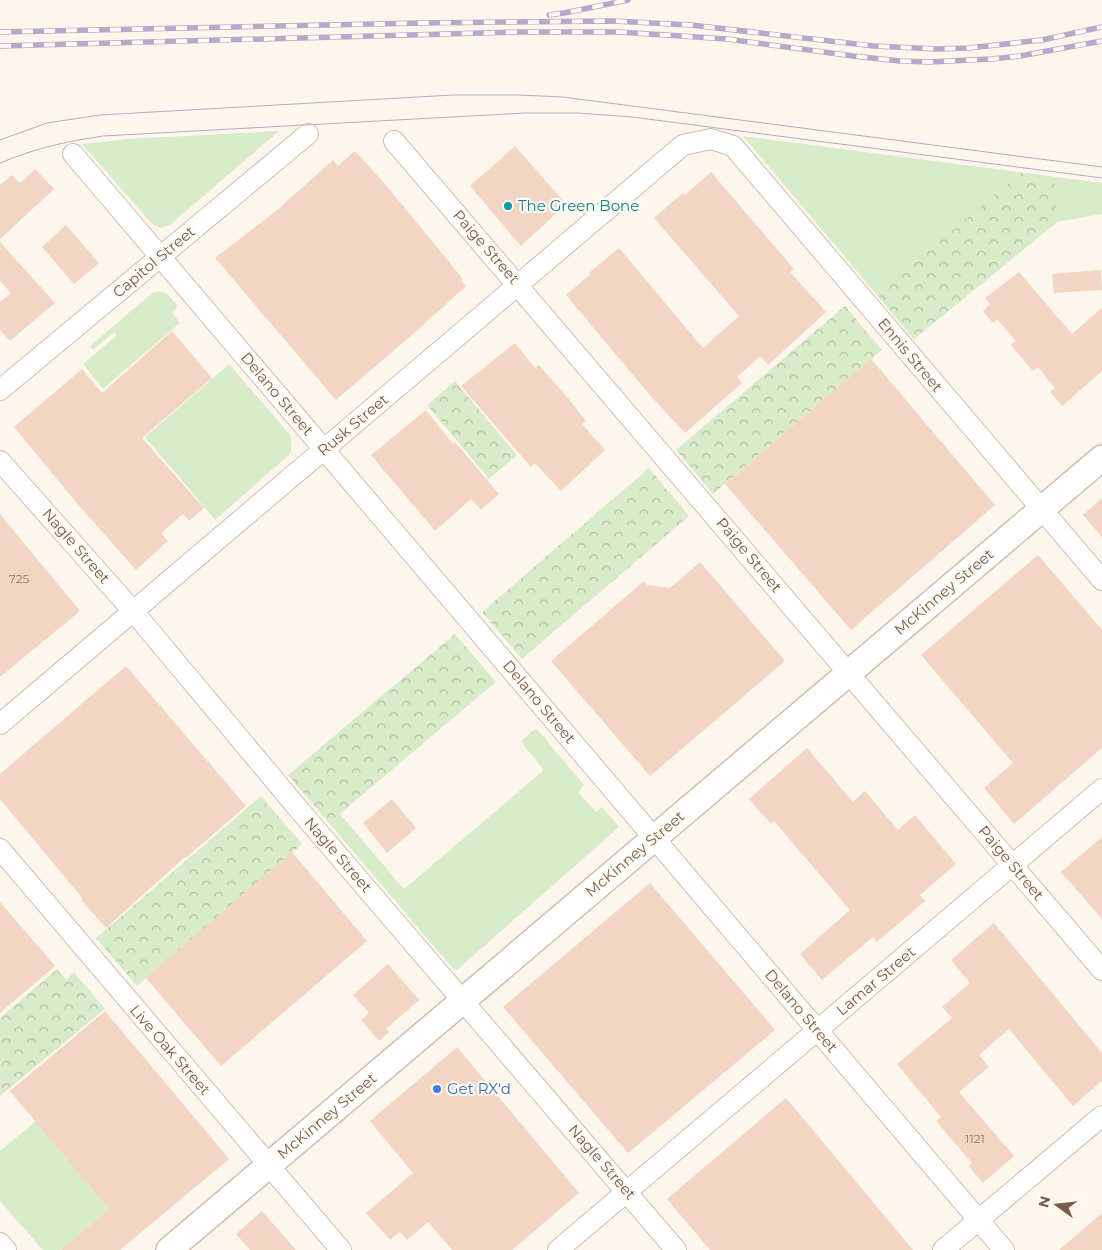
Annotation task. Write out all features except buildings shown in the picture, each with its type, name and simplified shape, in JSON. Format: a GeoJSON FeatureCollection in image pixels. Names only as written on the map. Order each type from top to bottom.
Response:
{"type":"FeatureCollection","features":[{"type":"Feature","properties":{"kind":"street","name":"Capitol Street"},"geometry":{"type":"LineString","coordinates":[[0,390],[308,134]]}},
{"type":"Feature","properties":{"kind":"street","name":"Rusk Street"},"geometry":{"type":"LineString","coordinates":[[0,724],[683,145],[711,139]]}},
{"type":"Feature","properties":{"kind":"street","name":"Ennis Street"},"geometry":{"type":"LineString","coordinates":[[711,139],[733,146],[1102,580]]}},
{"type":"Feature","properties":{"kind":"street","name":"Paige Street"},"geometry":{"type":"LineString","coordinates":[[394,141],[519,285],[1102,970]]}},
{"type":"Feature","properties":{"kind":"street","name":"Delano Street"},"geometry":{"type":"LineString","coordinates":[[73,154],[1004,1250]]}},
{"type":"Feature","properties":{"kind":"street","name":"McKinney Street"},"geometry":{"type":"LineString","coordinates":[[170,1250],[1102,458]]}},
{"type":"Feature","properties":{"kind":"street","name":"Nagle Street"},"geometry":{"type":"LineString","coordinates":[[0,461],[133,611],[301,812],[676,1250]]}},
{"type":"Feature","properties":{"kind":"street","name":"Lamar Street"},"geometry":{"type":"LineString","coordinates":[[558,1250],[1102,789]]}},
{"type":"Feature","properties":{"kind":"street","name":"Live Oak Street"},"geometry":{"type":"LineString","coordinates":[[0,850],[341,1250]]}},
{"type":"Feature","properties":{"kind":"street"},"geometry":{"type":"LineString","coordinates":[[943,1250],[1102,1116]]}},
{"type":"Feature","properties":{"kind":"street"},"geometry":{"type":"LineString","coordinates":[[0,1243],[6,1250]]}},
{"type":"Feature","properties":{"kind":"green space"},"geometry":{"type":"Polygon","coordinates":[[[279,131],[170,225],[160,228],[152,224],[82,144],[128,139],[279,131]]]}},
{"type":"Feature","properties":{"kind":"green space"},"geometry":{"type":"Polygon","coordinates":[[[743,136],[1102,183],[1102,214],[1057,222],[914,339],[743,136]]]}},
{"type":"Feature","properties":{"kind":"green space"},"geometry":{"type":"Polygon","coordinates":[[[1021,173],[1054,177],[1057,222],[914,339],[877,294],[1021,173]]]}},
{"type":"Feature","properties":{"kind":"green space"},"geometry":{"type":"Polygon","coordinates":[[[158,291],[166,293],[177,305],[172,313],[180,323],[103,389],[83,364],[117,335],[114,332],[93,350],[90,346],[152,293],[158,291]]]}},
{"type":"Feature","properties":{"kind":"green space"},"geometry":{"type":"Polygon","coordinates":[[[845,306],[882,350],[713,494],[676,450],[845,306]]]}},
{"type":"Feature","properties":{"kind":"green space"},"geometry":{"type":"Polygon","coordinates":[[[229,364],[291,436],[291,451],[289,455],[215,520],[145,437],[229,364]]]}},
{"type":"Feature","properties":{"kind":"green space"},"geometry":{"type":"Polygon","coordinates":[[[455,381],[517,455],[489,479],[427,405],[455,381]]]}},
{"type":"Feature","properties":{"kind":"green space"},"geometry":{"type":"Polygon","coordinates":[[[649,468],[689,516],[522,659],[482,612],[649,468]]]}},
{"type":"Feature","properties":{"kind":"green space"},"geometry":{"type":"Polygon","coordinates":[[[455,634],[496,682],[329,823],[288,775],[455,634]]]}},
{"type":"Feature","properties":{"kind":"green space"},"geometry":{"type":"Polygon","coordinates":[[[537,729],[584,785],[578,792],[596,812],[602,807],[619,827],[457,970],[453,969],[329,823],[340,814],[404,889],[544,770],[521,742],[532,731],[537,729]]]}},
{"type":"Feature","properties":{"kind":"green space"},"geometry":{"type":"Polygon","coordinates":[[[261,796],[302,844],[137,986],[96,938],[261,796]]]}},
{"type":"Feature","properties":{"kind":"green space"},"geometry":{"type":"Polygon","coordinates":[[[57,969],[66,980],[74,972],[105,1009],[0,1096],[0,1018],[57,969]]]}},
{"type":"Feature","properties":{"kind":"green space"},"geometry":{"type":"Polygon","coordinates":[[[36,1121],[109,1209],[61,1250],[43,1250],[0,1201],[0,1151],[36,1121]]]}},
{"type":"Feature","properties":{"kind":"tram line"},"geometry":{"type":"LineString","coordinates":[[0,140],[47,123],[100,115],[453,95],[518,95],[563,97],[1102,167]]}},
{"type":"Feature","properties":{"kind":"tram line"},"geometry":{"type":"LineString","coordinates":[[0,163],[50,146],[103,136],[525,113],[578,113],[632,117],[1102,178]]}},
{"type":"Feature","properties":{"kind":"railway"},"geometry":{"type":"LineString","coordinates":[[549,15],[628,0]]}},
{"type":"Feature","properties":{"kind":"railway"},"geometry":{"type":"LineString","coordinates":[[0,32],[614,21],[691,25],[874,46],[937,49],[969,48],[1042,40],[1102,27]]}},
{"type":"Feature","properties":{"kind":"railway"},"geometry":{"type":"LineString","coordinates":[[0,46],[521,32],[619,32],[727,39],[853,56],[929,62],[1020,56],[1102,41]]}},
{"type":"Feature","properties":{"kind":"place","name":"The Green Bone"},"geometry":{"type":"Point","coordinates":[508,206]}},
{"type":"Feature","properties":{"kind":"place","name":"Get RX'd"},"geometry":{"type":"Point","coordinates":[437,1089]}}]}
